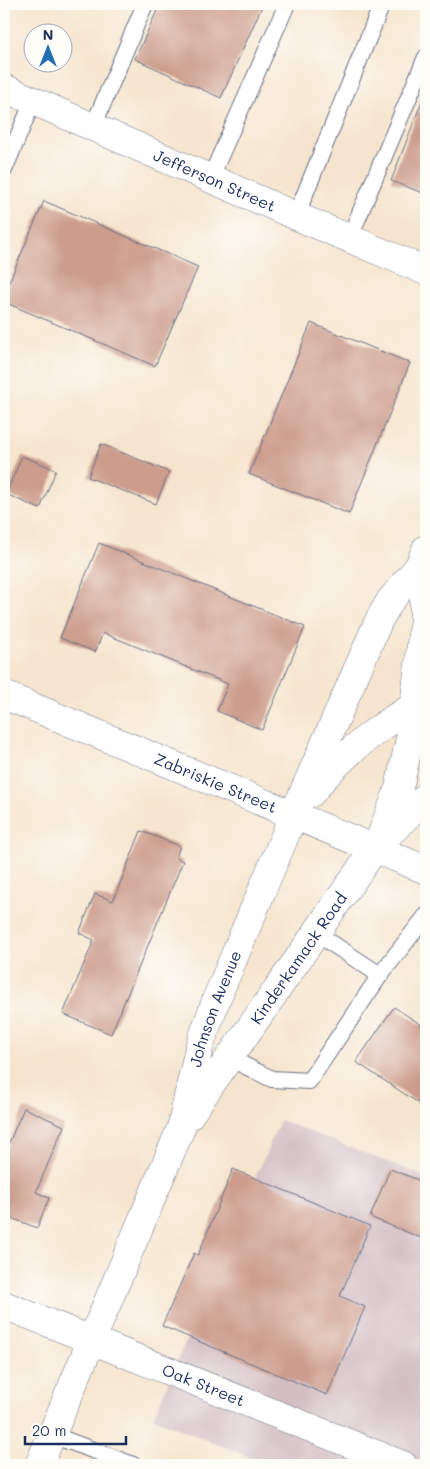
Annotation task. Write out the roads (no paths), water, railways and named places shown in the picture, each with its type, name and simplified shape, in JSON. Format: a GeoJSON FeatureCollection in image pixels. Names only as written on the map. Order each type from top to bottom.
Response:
{"type":"FeatureCollection","features":[{"type":"Feature","properties":{"kind":"main road","name":"Jefferson Street"},"geometry":{"type":"LineString","coordinates":[[4,88],[210,179],[426,271]]}},
{"type":"Feature","properties":{"kind":"main road","name":"Johnson Avenue"},"geometry":{"type":"LineString","coordinates":[[375,848],[388,818],[401,779],[420,703],[424,618],[423,557]]}},
{"type":"Feature","properties":{"kind":"main road","name":"Johnson Avenue"},"geometry":{"type":"LineString","coordinates":[[39,1465],[181,1128],[199,1048],[216,1000],[294,814],[379,620],[390,601],[423,557]]}},
{"type":"Feature","properties":{"kind":"main road","name":"Zabriskie Street"},"geometry":{"type":"LineString","coordinates":[[4,695],[426,870]]}},
{"type":"Feature","properties":{"kind":"main road"},"geometry":{"type":"LineString","coordinates":[[294,814],[317,785],[346,757],[380,729],[420,703]]}},
{"type":"Feature","properties":{"kind":"main road","name":"Kinderkamack Road"},"geometry":{"type":"LineString","coordinates":[[181,1128],[375,848],[426,797]]}},
{"type":"Feature","properties":{"kind":"main road","name":"Oak Street"},"geometry":{"type":"LineString","coordinates":[[4,1305],[403,1465]]}},
{"type":"Feature","properties":{"kind":"lane"},"geometry":{"type":"LineString","coordinates":[[93,127],[145,4]]}},
{"type":"Feature","properties":{"kind":"lane"},"geometry":{"type":"LineString","coordinates":[[210,179],[287,4]]}},
{"type":"Feature","properties":{"kind":"lane"},"geometry":{"type":"LineString","coordinates":[[296,216],[382,4]]}},
{"type":"Feature","properties":{"kind":"lane"},"geometry":{"type":"LineString","coordinates":[[349,239],[426,57]]}},
{"type":"Feature","properties":{"kind":"lane"},"geometry":{"type":"LineString","coordinates":[[4,170],[33,101]]}},
{"type":"Feature","properties":{"kind":"lane"},"geometry":{"type":"LineString","coordinates":[[229,1058],[272,1079],[309,1081],[380,975],[426,916]]}},
{"type":"Feature","properties":{"kind":"lane"},"geometry":{"type":"LineString","coordinates":[[316,933],[380,975]]}},
{"type":"Feature","properties":{"kind":"lane"},"geometry":{"type":"LineString","coordinates":[[52,1435],[133,1465]]}}]}
